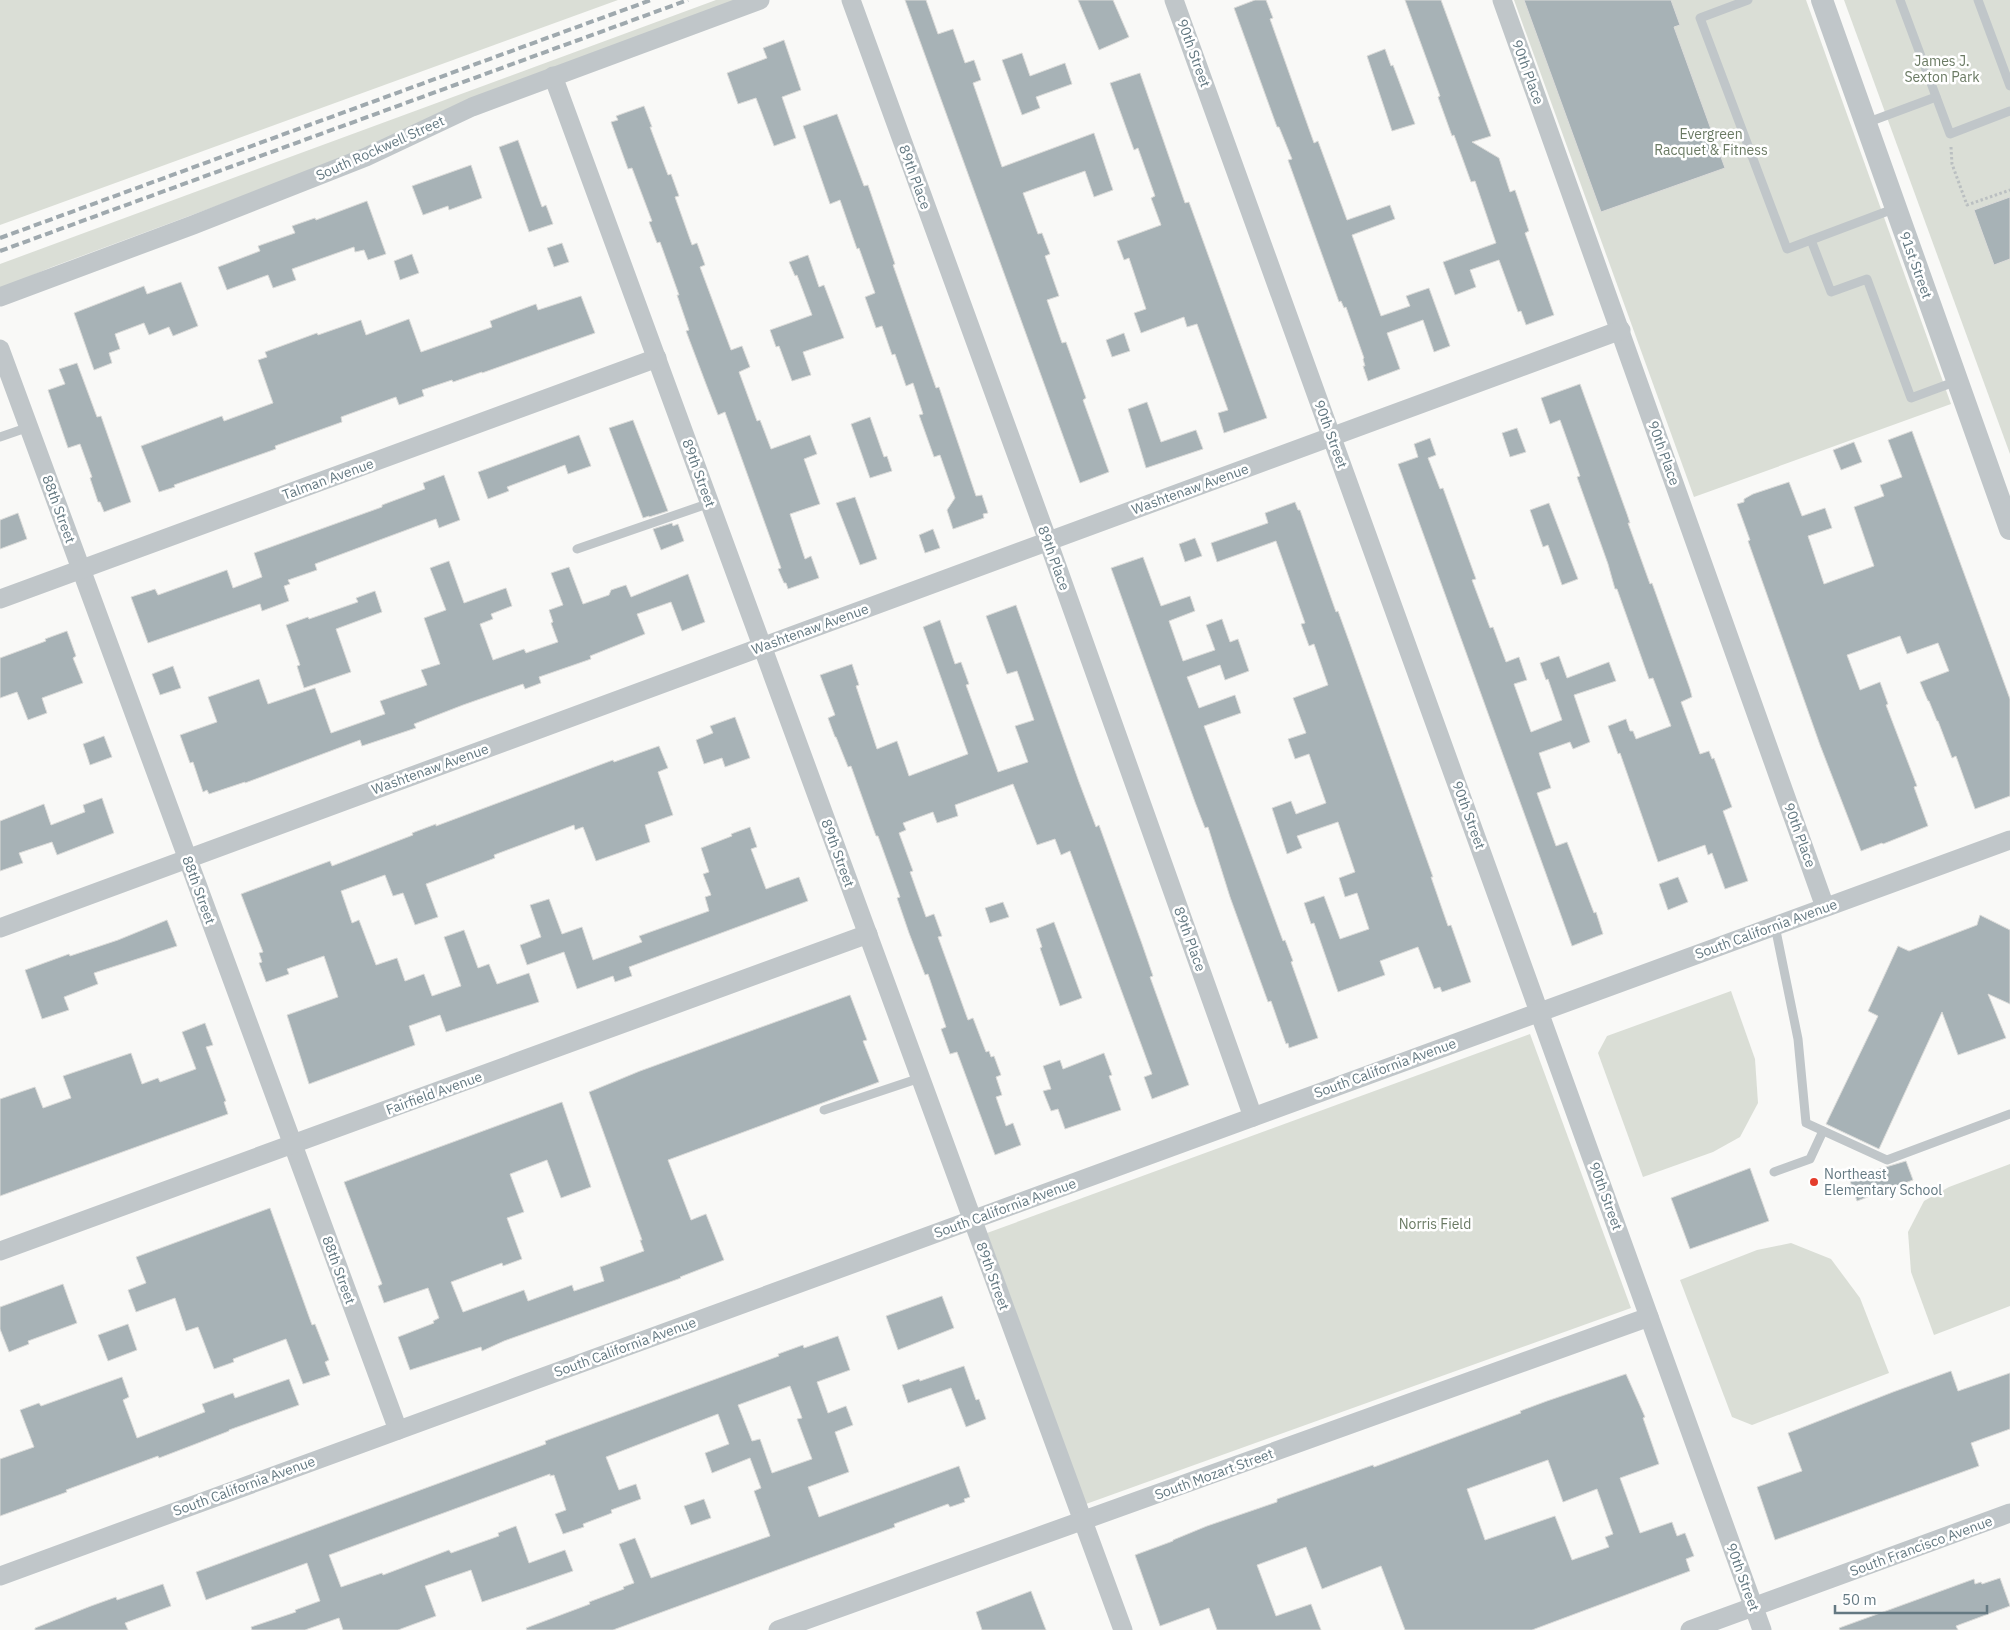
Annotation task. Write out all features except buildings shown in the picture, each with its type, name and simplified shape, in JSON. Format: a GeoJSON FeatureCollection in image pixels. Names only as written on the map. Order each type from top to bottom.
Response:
{"type":"FeatureCollection","features":[{"type":"Feature","properties":{"kind":"street","name":"South Rockwell Street"},"geometry":{"type":"LineString","coordinates":[[0,297],[366,157],[472,107],[760,0]]}},
{"type":"Feature","properties":{"kind":"street","name":"89th Place"},"geometry":{"type":"LineString","coordinates":[[850,0],[1048,541],[1253,1116]]}},
{"type":"Feature","properties":{"kind":"street","name":"90th Street"},"geometry":{"type":"LineString","coordinates":[[1174,0],[1762,1630]]}},
{"type":"Feature","properties":{"kind":"street","name":"90th Place"},"geometry":{"type":"LineString","coordinates":[[1502,0],[1826,907]]}},
{"type":"Feature","properties":{"kind":"street","name":"91st Street"},"geometry":{"type":"LineString","coordinates":[[1822,0],[2010,529]]}},
{"type":"Feature","properties":{"kind":"street","name":"89th Street"},"geometry":{"type":"LineString","coordinates":[[554,76],[1123,1630]]}},
{"type":"Feature","properties":{"kind":"street","name":"Washtenaw Avenue"},"geometry":{"type":"LineString","coordinates":[[0,928],[1621,330]]}},
{"type":"Feature","properties":{"kind":"street","name":"88th Street"},"geometry":{"type":"LineString","coordinates":[[0,349],[398,1430]]}},
{"type":"Feature","properties":{"kind":"street","name":"Talman Avenue"},"geometry":{"type":"LineString","coordinates":[[0,600],[657,358]]}},
{"type":"Feature","properties":{"kind":"street","name":"South California Avenue"},"geometry":{"type":"LineString","coordinates":[[0,1576],[2010,840]]}},
{"type":"Feature","properties":{"kind":"street","name":"Fairfield Avenue"},"geometry":{"type":"LineString","coordinates":[[0,1251],[868,934]]}},
{"type":"Feature","properties":{"kind":"street","name":"South Mozart Street"},"geometry":{"type":"LineString","coordinates":[[778,1630],[1649,1317]]}},
{"type":"Feature","properties":{"kind":"street","name":"South Francisco Avenue"},"geometry":{"type":"LineString","coordinates":[[1690,1630],[2010,1513]]}},
{"type":"Feature","properties":{"kind":"lane"},"geometry":{"type":"LineString","coordinates":[[1748,0],[1700,18],[1787,249],[1896,208]]}},
{"type":"Feature","properties":{"kind":"lane"},"geometry":{"type":"LineString","coordinates":[[1900,0],[1950,134],[2010,112]]}},
{"type":"Feature","properties":{"kind":"lane"},"geometry":{"type":"LineString","coordinates":[[1978,0],[2010,86]]}},
{"type":"Feature","properties":{"kind":"lane"},"geometry":{"type":"LineString","coordinates":[[1866,123],[1936,97]]}},
{"type":"Feature","properties":{"kind":"lane"},"geometry":{"type":"LineString","coordinates":[[1811,240],[1831,292],[1866,279],[1911,398],[1957,381]]}},
{"type":"Feature","properties":{"kind":"lane"},"geometry":{"type":"LineString","coordinates":[[0,437],[29,427]]}},
{"type":"Feature","properties":{"kind":"lane"},"geometry":{"type":"LineString","coordinates":[[577,549],[710,503]]}},
{"type":"Feature","properties":{"kind":"lane"},"geometry":{"type":"LineString","coordinates":[[1775,926],[1798,1039],[1806,1123],[1887,1160],[2010,1114]]}},
{"type":"Feature","properties":{"kind":"lane"},"geometry":{"type":"LineString","coordinates":[[824,1110],[920,1078]]}},
{"type":"Feature","properties":{"kind":"lane"},"geometry":{"type":"LineString","coordinates":[[1774,1172],[1810,1159],[1823,1131]]}},
{"type":"Feature","properties":{"kind":"path"},"geometry":{"type":"LineString","coordinates":[[1952,164],[1968,205],[2010,190]]}},
{"type":"Feature","properties":{"kind":"green space"},"geometry":{"type":"Polygon","coordinates":[[[0,0],[618,0],[0,225],[0,0]]]}},
{"type":"Feature","properties":{"kind":"green space"},"geometry":{"type":"Polygon","coordinates":[[[716,0],[744,0],[270,186],[52,267],[0,289],[0,264],[716,0]]]}},
{"type":"Feature","properties":{"kind":"green space","name":"Evergreen Racquet & Fitness"},"geometry":{"type":"Polygon","coordinates":[[[1514,0],[1806,0],[1951,404],[1694,497],[1514,0]]]}},
{"type":"Feature","properties":{"kind":"green space","name":"James J. Sexton Park"},"geometry":{"type":"Polygon","coordinates":[[[1844,0],[2010,0],[2010,454],[1844,0]]]}},
{"type":"Feature","properties":{"kind":"green space"},"geometry":{"type":"Polygon","coordinates":[[[1731,991],[1755,1059],[1758,1103],[1740,1137],[1713,1152],[1643,1177],[1598,1053],[1607,1036],[1731,991]]]}},
{"type":"Feature","properties":{"kind":"green space","name":"Norris Field"},"geometry":{"type":"Polygon","coordinates":[[[1530,1034],[1631,1308],[1086,1504],[987,1233],[1530,1034]]]}},
{"type":"Feature","properties":{"kind":"green space"},"geometry":{"type":"Polygon","coordinates":[[[2010,1164],[2010,1306],[1934,1335],[1911,1272],[1908,1232],[1924,1201],[1949,1187],[2010,1164]]]}},
{"type":"Feature","properties":{"kind":"green space"},"geometry":{"type":"Polygon","coordinates":[[[1791,1243],[1831,1259],[1860,1298],[1889,1373],[1752,1425],[1732,1417],[1680,1280],[1757,1250],[1791,1243]]]}},
{"type":"Feature","properties":{"kind":"railway"},"geometry":{"type":"LineString","coordinates":[[0,238],[651,0]]}},
{"type":"Feature","properties":{"kind":"railway"},"geometry":{"type":"LineString","coordinates":[[0,251],[688,0]]}},
{"type":"Feature","properties":{"kind":"place","name":"Northeast Elementary School"},"geometry":{"type":"Point","coordinates":[1814,1182]}}]}
